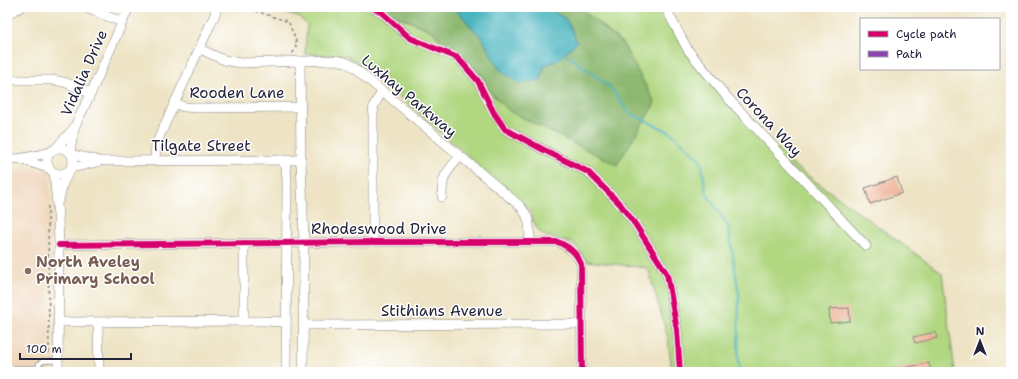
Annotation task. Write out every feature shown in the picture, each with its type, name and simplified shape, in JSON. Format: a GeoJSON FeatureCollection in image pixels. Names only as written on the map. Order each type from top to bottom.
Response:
{"type":"FeatureCollection","features":[{"type":"Feature","properties":{"kind":"street"},"geometry":{"type":"LineString","coordinates":[[7,14],[21,7]]}},
{"type":"Feature","properties":{"kind":"street"},"geometry":{"type":"LineString","coordinates":[[84,7],[122,22]]}},
{"type":"Feature","properties":{"kind":"street","name":"Vidalia Drive"},"geometry":{"type":"LineString","coordinates":[[53,150],[74,128],[129,7]]}},
{"type":"Feature","properties":{"kind":"street"},"geometry":{"type":"LineString","coordinates":[[155,160],[156,144],[216,12],[215,7]]}},
{"type":"Feature","properties":{"kind":"street"},"geometry":{"type":"LineString","coordinates":[[371,7],[381,12],[410,38],[458,58],[478,81],[504,129],[588,172],[620,204],[635,224],[667,274],[677,330],[680,372]]}},
{"type":"Feature","properties":{"kind":"street","name":"Corona Way"},"geometry":{"type":"LineString","coordinates":[[665,7],[688,50],[721,90],[866,246]]}},
{"type":"Feature","properties":{"kind":"street","name":"Luxhay Parkway"},"geometry":{"type":"LineString","coordinates":[[200,49],[224,60],[240,63],[336,60],[345,62],[352,66],[519,205],[526,213],[529,221],[530,241]]}},
{"type":"Feature","properties":{"kind":"street"},"geometry":{"type":"LineString","coordinates":[[300,61],[304,242],[303,372]]}},
{"type":"Feature","properties":{"kind":"street"},"geometry":{"type":"LineString","coordinates":[[7,80],[52,80],[64,82],[91,93]]}},
{"type":"Feature","properties":{"kind":"street"},"geometry":{"type":"LineString","coordinates":[[373,242],[373,114],[374,105],[382,92]]}},
{"type":"Feature","properties":{"kind":"street","name":"Rooden Lane"},"geometry":{"type":"LineString","coordinates":[[174,104],[184,107],[198,108],[300,107]]}},
{"type":"Feature","properties":{"kind":"street","name":"Vidalia Drive"},"geometry":{"type":"LineString","coordinates":[[71,154],[74,128]]}},
{"type":"Feature","properties":{"kind":"street"},"geometry":{"type":"LineString","coordinates":[[7,159],[18,159],[63,148],[71,154],[74,162],[63,183],[57,208]]}},
{"type":"Feature","properties":{"kind":"street"},"geometry":{"type":"LineString","coordinates":[[53,150],[47,160],[51,170],[57,208],[59,245],[58,322],[53,360],[58,372]]}},
{"type":"Feature","properties":{"kind":"street","name":"Tilgate Street"},"geometry":{"type":"LineString","coordinates":[[71,154],[102,161],[301,160]]}},
{"type":"Feature","properties":{"kind":"street"},"geometry":{"type":"LineString","coordinates":[[442,197],[442,183],[444,176],[460,156]]}},
{"type":"Feature","properties":{"kind":"street"},"geometry":{"type":"LineString","coordinates":[[18,159],[61,175],[70,170]]}},
{"type":"Feature","properties":{"kind":"street"},"geometry":{"type":"LineString","coordinates":[[281,160],[286,167],[287,180],[286,372]]}},
{"type":"Feature","properties":{"kind":"street","name":"Tilgate Street"},"geometry":{"type":"LineString","coordinates":[[70,170],[102,161]]}},
{"type":"Feature","properties":{"kind":"street","name":"Rhodeswood Drive"},"geometry":{"type":"LineString","coordinates":[[59,245],[244,244],[304,242],[558,242],[569,247],[578,256],[581,264],[582,372]]}},
{"type":"Feature","properties":{"kind":"street"},"geometry":{"type":"LineString","coordinates":[[244,244],[244,321]]}},
{"type":"Feature","properties":{"kind":"street"},"geometry":{"type":"LineString","coordinates":[[58,322],[286,322]]}},
{"type":"Feature","properties":{"kind":"street"},"geometry":{"type":"LineString","coordinates":[[98,323],[99,372]]}},
{"type":"Feature","properties":{"kind":"street","name":"Stithians Avenue"},"geometry":{"type":"LineString","coordinates":[[303,325],[581,324]]}},
{"type":"Feature","properties":{"kind":"lane"},"geometry":{"type":"LineString","coordinates":[[7,368],[39,370],[40,363],[45,360],[53,360]]}},
{"type":"Feature","properties":{"kind":"path"},"geometry":{"type":"LineString","coordinates":[[244,7],[289,22],[290,28],[296,37],[297,46],[292,54],[288,56]]}},
{"type":"Feature","properties":{"kind":"path"},"geometry":{"type":"LineString","coordinates":[[48,202],[53,360],[49,372]]}},
{"type":"Feature","properties":{"kind":"shaded area","name":"North Aveley Primary School"},"geometry":{"type":"Polygon","coordinates":[[[7,169],[50,170],[49,372],[7,372],[7,169]]]}},
{"type":"Feature","properties":{"kind":"green space"},"geometry":{"type":"Polygon","coordinates":[[[263,7],[377,7],[432,31],[509,111],[622,43],[579,7],[661,7],[664,15],[689,56],[793,165],[942,273],[955,372],[672,372],[668,338],[648,268],[587,261],[575,244],[543,235],[536,227],[530,211],[375,75],[347,56],[305,54],[307,25],[299,17],[263,7]]]}},
{"type":"Feature","properties":{"kind":"green space"},"geometry":{"type":"Polygon","coordinates":[[[377,7],[453,7],[482,38],[499,69],[544,66],[558,60],[565,18],[554,12],[553,7],[579,7],[623,44],[655,103],[617,165],[509,111],[432,31],[377,7]]]}},
{"type":"Feature","properties":{"kind":"water"},"geometry":{"type":"Polygon","coordinates":[[[453,7],[553,7],[554,12],[565,18],[577,42],[558,60],[544,66],[541,80],[520,84],[499,69],[482,38],[453,7]]]}},
{"type":"Feature","properties":{"kind":"building"},"geometry":{"type":"Polygon","coordinates":[[[897,177],[902,193],[870,204],[865,188],[897,177]]]}},
{"type":"Feature","properties":{"kind":"building"},"geometry":{"type":"Polygon","coordinates":[[[849,308],[850,321],[830,323],[829,309],[849,308]]]}},
{"type":"Feature","properties":{"kind":"building"},"geometry":{"type":"Polygon","coordinates":[[[936,332],[937,338],[915,343],[913,337],[936,332]]]}},
{"type":"Feature","properties":{"kind":"building"},"geometry":{"type":"Polygon","coordinates":[[[929,363],[931,372],[897,372],[897,369],[929,363]]]}},
{"type":"Feature","properties":{"kind":"waterway"},"geometry":{"type":"LineString","coordinates":[[566,54],[610,87],[629,113],[670,132],[701,160],[706,193],[728,226],[739,295],[738,361],[740,372]]}},
{"type":"Feature","properties":{"kind":"cycle path"},"geometry":{"type":"LineString","coordinates":[[371,7],[381,12],[410,38],[458,58],[478,81],[494,113],[505,129],[588,172],[620,204],[635,224],[667,274],[677,330],[680,372]]}},
{"type":"Feature","properties":{"kind":"cycle path"},"geometry":{"type":"LineString","coordinates":[[59,245],[558,242],[572,250],[581,264],[582,372]]}},
{"type":"Feature","properties":{"kind":"place","name":"North Aveley Primary School"},"geometry":{"type":"Point","coordinates":[28,271]}}]}
